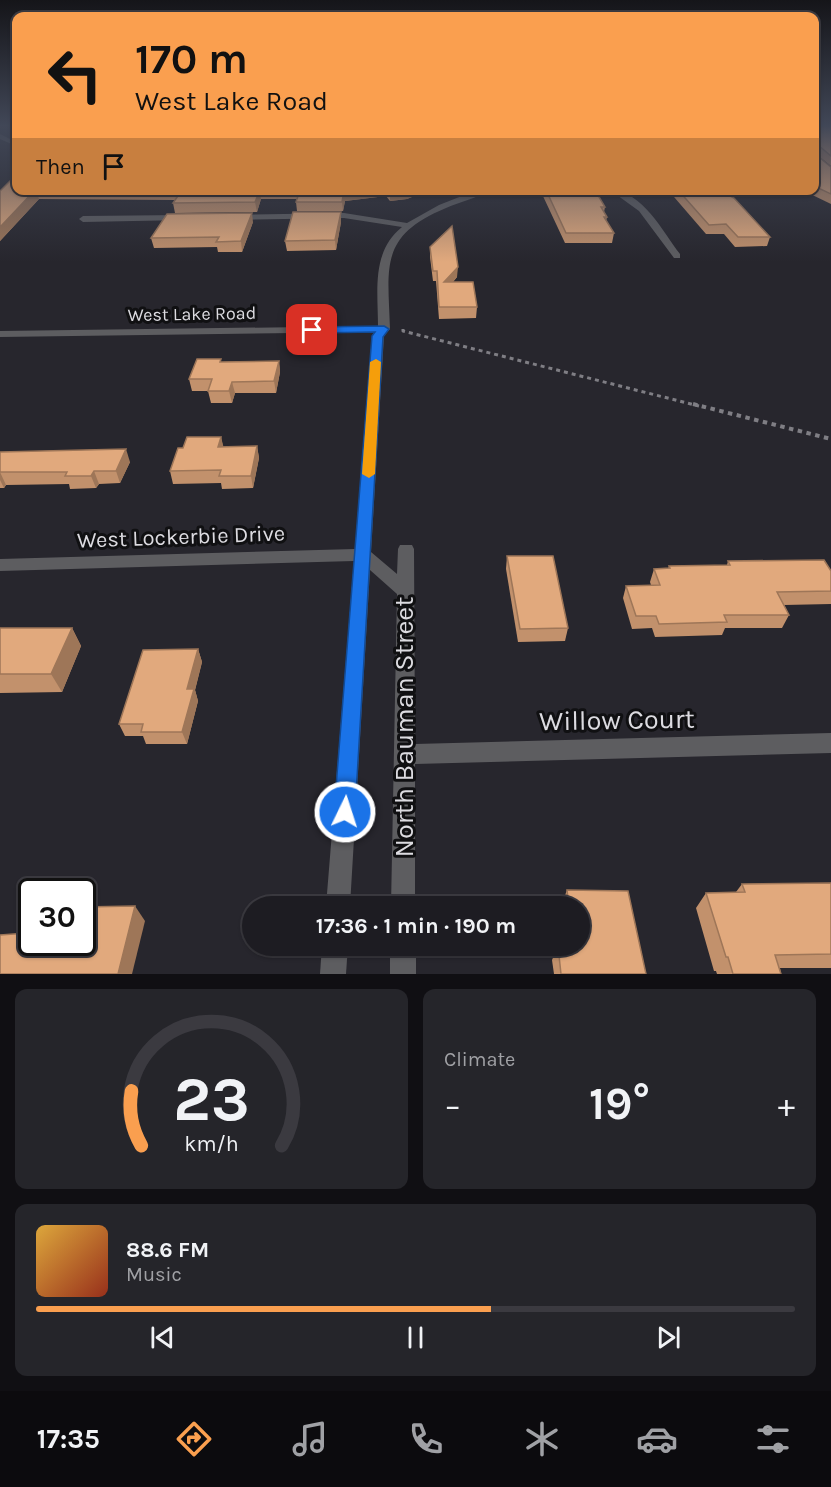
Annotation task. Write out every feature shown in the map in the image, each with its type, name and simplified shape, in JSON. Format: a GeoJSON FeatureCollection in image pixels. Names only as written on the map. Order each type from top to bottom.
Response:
{"type":"FeatureCollection","features":[{"type":"Feature","properties":{"kind":"street","name":"North Bauman Street"},"geometry":{"type":"LineString","coordinates":[[339,896],[378,336],[384,325],[385,260],[391,244],[409,226],[436,211],[474,195]]}},
{"type":"Feature","properties":{"kind":"street"},"geometry":{"type":"LineString","coordinates":[[621,195],[642,209],[677,256]]}},
{"type":"Feature","properties":{"kind":"street"},"geometry":{"type":"LineString","coordinates":[[222,217],[338,216],[378,219],[409,226]]}},
{"type":"Feature","properties":{"kind":"street"},"geometry":{"type":"LineString","coordinates":[[83,219],[187,218]]}},
{"type":"Feature","properties":{"kind":"street","name":"West Lake Road"},"geometry":{"type":"LineString","coordinates":[[0,334],[384,325]]}},
{"type":"Feature","properties":{"kind":"street","name":"North Bauman Street"},"geometry":{"type":"LineString","coordinates":[[403,896],[406,549]]}},
{"type":"Feature","properties":{"kind":"street"},"geometry":{"type":"LineString","coordinates":[[364,555],[405,591]]}},
{"type":"Feature","properties":{"kind":"street","name":"West Lockerbie Drive"},"geometry":{"type":"LineString","coordinates":[[0,565],[364,555]]}},
{"type":"Feature","properties":{"kind":"street","name":"Willow Court"},"geometry":{"type":"LineString","coordinates":[[404,754],[831,743]]}},
{"type":"Feature","properties":{"kind":"street"},"geometry":{"type":"LineString","coordinates":[[333,974],[334,956]]}},
{"type":"Feature","properties":{"kind":"street"},"geometry":{"type":"LineString","coordinates":[[403,956],[403,974]]}},
{"type":"Feature","properties":{"kind":"path"},"geometry":{"type":"LineString","coordinates":[[384,325],[403,320],[403,331],[831,439]]}},
{"type":"Feature","properties":{"kind":"building"},"geometry":{"type":"Polygon","coordinates":[[[819,171],[831,171],[831,194],[819,188],[819,171]]]}},
{"type":"Feature","properties":{"kind":"building"},"geometry":{"type":"Polygon","coordinates":[[[12,179],[12,195],[30,195],[0,227],[0,191],[12,179]]]}},
{"type":"Feature","properties":{"kind":"building"},"geometry":{"type":"Polygon","coordinates":[[[179,195],[258,195],[255,202],[173,203],[179,195]]]}},
{"type":"Feature","properties":{"kind":"building"},"geometry":{"type":"Polygon","coordinates":[[[298,195],[343,195],[342,202],[296,202],[298,195]]]}},
{"type":"Feature","properties":{"kind":"building"},"geometry":{"type":"Polygon","coordinates":[[[548,195],[598,195],[605,207],[601,207],[607,217],[604,217],[614,233],[566,233],[548,195]]]}},
{"type":"Feature","properties":{"kind":"building"},"geometry":{"type":"Polygon","coordinates":[[[682,195],[728,195],[734,198],[770,237],[738,237],[726,224],[709,225],[682,195]]]}},
{"type":"Feature","properties":{"kind":"building"},"geometry":{"type":"Polygon","coordinates":[[[293,212],[341,212],[335,240],[285,241],[293,212]]]}},
{"type":"Feature","properties":{"kind":"building"},"geometry":{"type":"Polygon","coordinates":[[[252,213],[241,241],[216,242],[219,237],[151,238],[167,214],[252,213]]]}},
{"type":"Feature","properties":{"kind":"building"},"geometry":{"type":"Polygon","coordinates":[[[452,226],[458,267],[444,282],[473,282],[477,307],[439,307],[437,271],[433,271],[430,247],[452,226]]]}},
{"type":"Feature","properties":{"kind":"building"},"geometry":{"type":"Polygon","coordinates":[[[197,359],[221,359],[220,362],[279,361],[274,381],[232,382],[229,391],[208,391],[212,379],[189,379],[197,359]]]}},
{"type":"Feature","properties":{"kind":"building"},"geometry":{"type":"Polygon","coordinates":[[[187,437],[221,437],[218,447],[257,446],[251,476],[219,476],[221,470],[170,471],[178,448],[183,448],[187,437]]]}},
{"type":"Feature","properties":{"kind":"building"},"geometry":{"type":"Polygon","coordinates":[[[126,449],[116,471],[94,471],[91,476],[65,476],[67,472],[0,472],[0,452],[126,449]]]}},
{"type":"Feature","properties":{"kind":"building"},"geometry":{"type":"Polygon","coordinates":[[[507,556],[553,556],[568,628],[520,629],[507,556]]]}},
{"type":"Feature","properties":{"kind":"building"},"geometry":{"type":"Polygon","coordinates":[[[824,560],[831,571],[831,591],[777,592],[789,615],[724,615],[727,622],[659,624],[656,616],[636,616],[626,586],[660,585],[654,569],[670,568],[669,566],[730,565],[728,561],[824,560]]]}},
{"type":"Feature","properties":{"kind":"building"},"geometry":{"type":"Polygon","coordinates":[[[0,628],[72,628],[51,674],[0,674],[0,628]]]}},
{"type":"Feature","properties":{"kind":"building"},"geometry":{"type":"Polygon","coordinates":[[[198,649],[187,689],[194,689],[182,732],[141,732],[143,724],[119,724],[143,650],[198,649]]]}},
{"type":"Feature","properties":{"kind":"building"},"geometry":{"type":"Polygon","coordinates":[[[831,883],[831,954],[775,955],[781,974],[733,974],[706,893],[745,892],[742,884],[831,883]]]}},
{"type":"Feature","properties":{"kind":"building"},"geometry":{"type":"Polygon","coordinates":[[[567,890],[628,891],[646,974],[561,974],[559,956],[590,956],[590,896],[568,896],[567,890]]]}},
{"type":"Feature","properties":{"kind":"building"},"geometry":{"type":"Polygon","coordinates":[[[135,906],[118,974],[0,974],[0,935],[18,934],[18,956],[96,956],[96,907],[135,906]]]}},
{"type":"Feature","properties":{"kind":"slow traffic"},"geometry":{"type":"LineString","coordinates":[[369,474],[376,362]]}},
{"type":"Feature","properties":{"kind":"route"},"geometry":{"type":"LineString","coordinates":[[312,330],[384,329],[378,336],[345,812]]}}]}
